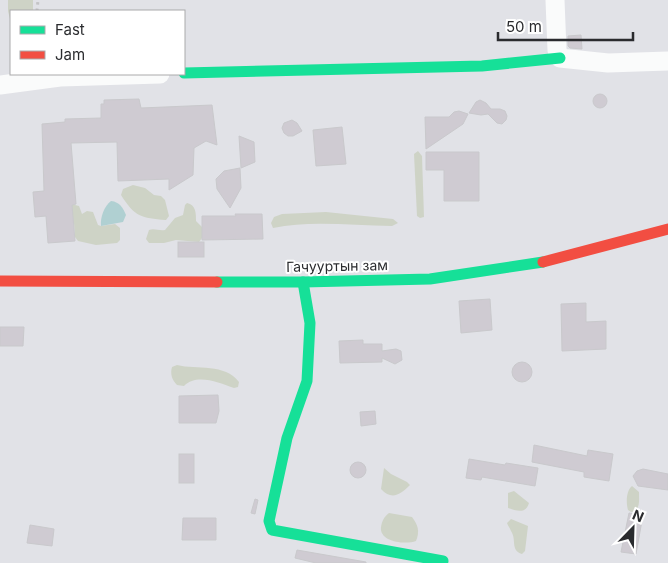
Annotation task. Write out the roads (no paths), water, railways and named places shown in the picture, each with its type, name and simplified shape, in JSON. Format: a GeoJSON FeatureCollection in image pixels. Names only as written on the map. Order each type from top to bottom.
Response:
{"type":"FeatureCollection","features":[{"type":"Feature","properties":{"kind":"street"},"geometry":{"type":"LineString","coordinates":[[556,0],[557,50],[560,58]]}},
{"type":"Feature","properties":{"kind":"street"},"geometry":{"type":"LineString","coordinates":[[185,73],[404,66],[482,66],[560,58],[608,63],[668,61]]}},
{"type":"Feature","properties":{"kind":"street"},"geometry":{"type":"LineString","coordinates":[[0,85],[60,77],[127,75]]}},
{"type":"Feature","properties":{"kind":"street","name":"Гачууртын зам"},"geometry":{"type":"LineString","coordinates":[[0,281],[303,282],[430,279],[527,266],[668,228]]}},
{"type":"Feature","properties":{"kind":"street"},"geometry":{"type":"LineString","coordinates":[[303,282],[310,323],[307,381],[287,438],[269,521],[272,530],[444,561]]}},
{"type":"Feature","properties":{"kind":"water"},"geometry":{"type":"Polygon","coordinates":[[[111,201],[119,204],[126,215],[123,222],[101,226],[103,212],[111,201]]]}}]}
